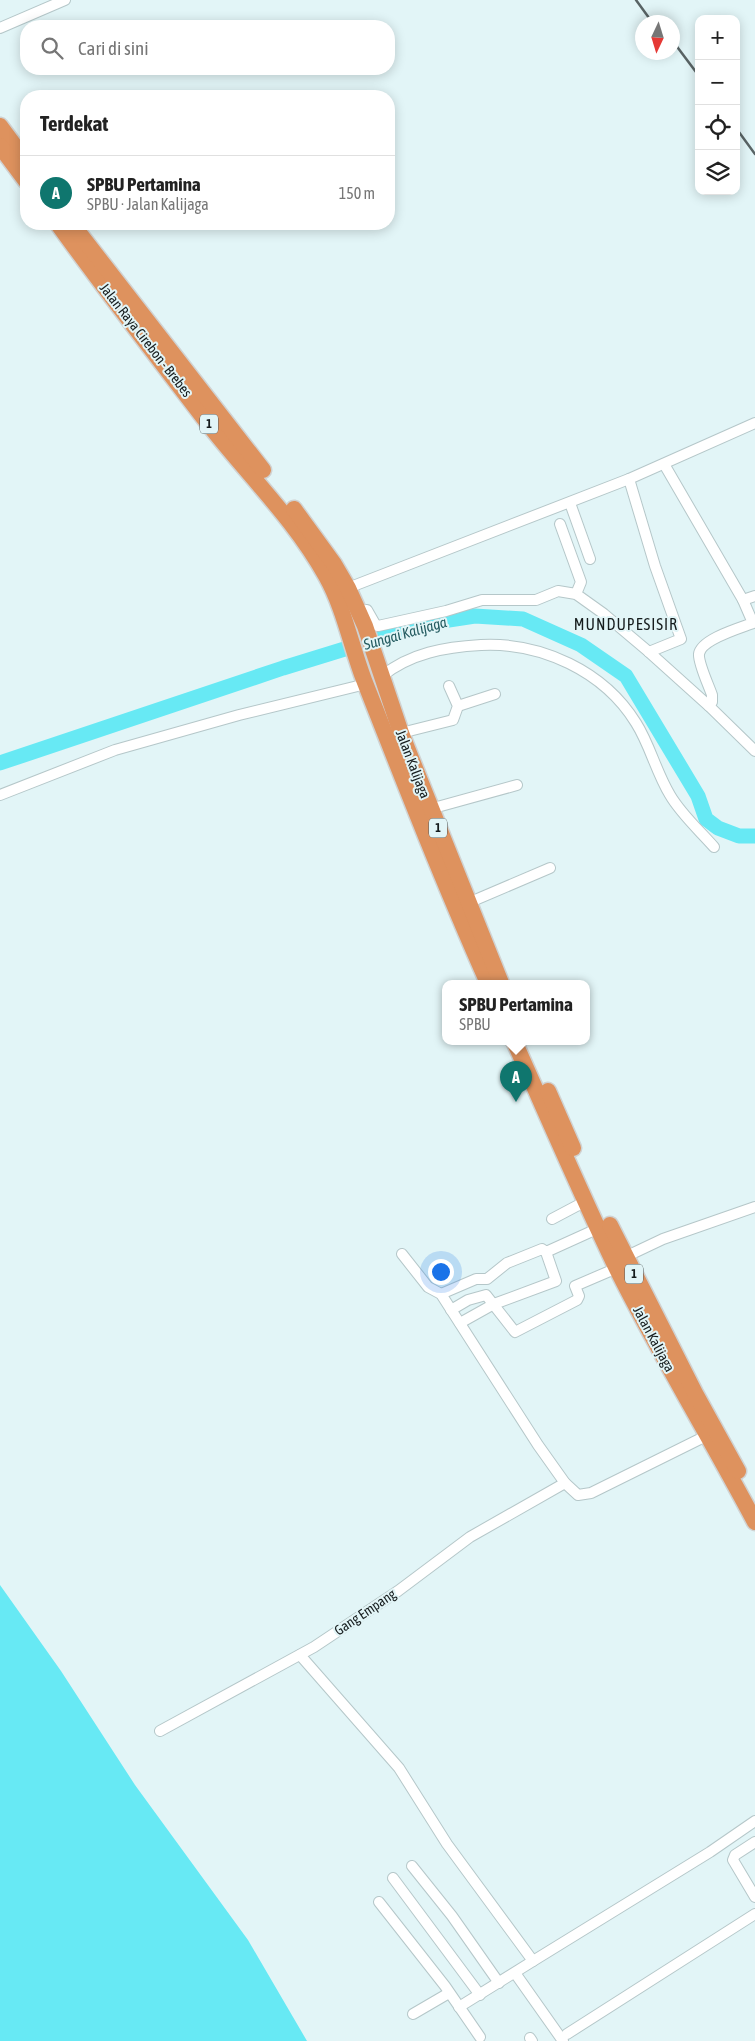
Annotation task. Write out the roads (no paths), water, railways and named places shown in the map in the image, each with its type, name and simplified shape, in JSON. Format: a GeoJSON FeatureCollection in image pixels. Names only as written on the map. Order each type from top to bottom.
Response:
{"type":"FeatureCollection","features":[{"type":"Feature","properties":{"kind":"highway"},"geometry":{"type":"LineString","coordinates":[[0,126],[20,154]]}},
{"type":"Feature","properties":{"kind":"highway"},"geometry":{"type":"LineString","coordinates":[[0,146],[20,173]]}},
{"type":"Feature","properties":{"kind":"highway","name":"Jalan Raya Cirebon - Brebes"},"geometry":{"type":"LineString","coordinates":[[63,230],[210,426],[250,472],[304,540],[335,593],[347,630]]}},
{"type":"Feature","properties":{"kind":"highway","name":"Jalan Raya Cirebon - Brebes"},"geometry":{"type":"LineString","coordinates":[[77,230],[312,533],[348,588],[362,618]]}},
{"type":"Feature","properties":{"kind":"highway","name":"Jalan Kalijaga"},"geometry":{"type":"LineString","coordinates":[[362,618],[401,734],[500,980]]}},
{"type":"Feature","properties":{"kind":"highway","name":"Jalan Kalijaga"},"geometry":{"type":"LineString","coordinates":[[347,630],[365,682],[435,859],[487,980]]}},
{"type":"Feature","properties":{"kind":"highway","name":"Jalan Kalijaga"},"geometry":{"type":"LineString","coordinates":[[516,1045],[548,1121],[600,1228],[755,1500]]}},
{"type":"Feature","properties":{"kind":"highway","name":"Jalan Kalijaga"},"geometry":{"type":"LineString","coordinates":[[528,1045],[621,1263],[706,1436],[755,1522]]}},
{"type":"Feature","properties":{"kind":"street"},"geometry":{"type":"LineString","coordinates":[[0,28],[65,0]]}},
{"type":"Feature","properties":{"kind":"street"},"geometry":{"type":"LineString","coordinates":[[348,588],[441,550],[570,503],[664,464],[755,423]]}},
{"type":"Feature","properties":{"kind":"street"},"geometry":{"type":"LineString","coordinates":[[664,464],[743,600],[752,623],[708,642],[700,652],[712,695],[712,702],[709,706]]}},
{"type":"Feature","properties":{"kind":"street"},"geometry":{"type":"LineString","coordinates":[[629,479],[655,566],[681,639],[649,652]]}},
{"type":"Feature","properties":{"kind":"street"},"geometry":{"type":"LineString","coordinates":[[570,503],[590,559]]}},
{"type":"Feature","properties":{"kind":"street"},"geometry":{"type":"LineString","coordinates":[[560,524],[581,582],[576,594]]}},
{"type":"Feature","properties":{"kind":"street"},"geometry":{"type":"LineString","coordinates":[[362,618],[367,610],[378,626],[446,611],[482,600],[536,600],[558,591],[576,594],[604,614],[649,652],[755,750]]}},
{"type":"Feature","properties":{"kind":"street"},"geometry":{"type":"LineString","coordinates":[[743,600],[755,596]]}},
{"type":"Feature","properties":{"kind":"street"},"geometry":{"type":"LineString","coordinates":[[381,673],[414,656],[471,646],[518,647],[550,655],[574,665],[598,681],[630,713],[669,794],[714,847]]}},
{"type":"Feature","properties":{"kind":"street"},"geometry":{"type":"LineString","coordinates":[[0,795],[115,750],[365,682]]}},
{"type":"Feature","properties":{"kind":"street"},"geometry":{"type":"LineString","coordinates":[[401,734],[453,720],[458,706],[448,686]]}},
{"type":"Feature","properties":{"kind":"street"},"geometry":{"type":"LineString","coordinates":[[458,706],[496,694]]}},
{"type":"Feature","properties":{"kind":"street"},"geometry":{"type":"LineString","coordinates":[[430,809],[516,785]]}},
{"type":"Feature","properties":{"kind":"street"},"geometry":{"type":"LineString","coordinates":[[468,903],[550,868]]}},
{"type":"Feature","properties":{"kind":"street"},"geometry":{"type":"LineString","coordinates":[[552,1219],[586,1201]]}},
{"type":"Feature","properties":{"kind":"street"},"geometry":{"type":"LineString","coordinates":[[451,1310],[484,1294],[494,1304],[514,1332],[578,1300],[579,1296],[575,1286],[663,1239],[755,1207]]}},
{"type":"Feature","properties":{"kind":"street"},"geometry":{"type":"LineString","coordinates":[[441,1294],[476,1279],[487,1279],[507,1263],[539,1250],[546,1252],[600,1228]]}},
{"type":"Feature","properties":{"kind":"street"},"geometry":{"type":"LineString","coordinates":[[460,1323],[494,1304],[556,1281],[546,1252]]}},
{"type":"Feature","properties":{"kind":"street"},"geometry":{"type":"LineString","coordinates":[[402,1254],[428,1287],[441,1294],[565,1484],[578,1495],[591,1493],[706,1436]]}},
{"type":"Feature","properties":{"kind":"street","name":"Gang Empang"},"geometry":{"type":"LineString","coordinates":[[160,1731],[300,1655],[398,1591],[470,1537],[565,1484]]}},
{"type":"Feature","properties":{"kind":"street"},"geometry":{"type":"LineString","coordinates":[[300,1655],[399,1768],[447,1844],[534,1961]]}},
{"type":"Feature","properties":{"kind":"street"},"geometry":{"type":"LineString","coordinates":[[460,2007],[710,1852],[755,1820]]}},
{"type":"Feature","properties":{"kind":"street"},"geometry":{"type":"LineString","coordinates":[[755,1842],[735,1855],[733,1860],[755,1897]]}},
{"type":"Feature","properties":{"kind":"street"},"geometry":{"type":"LineString","coordinates":[[412,1866],[452,1916],[499,1983]]}},
{"type":"Feature","properties":{"kind":"street"},"geometry":{"type":"LineString","coordinates":[[392,1878],[480,1994]]}},
{"type":"Feature","properties":{"kind":"street"},"geometry":{"type":"LineString","coordinates":[[379,1902],[450,1993],[480,2037]]}},
{"type":"Feature","properties":{"kind":"street"},"geometry":{"type":"LineString","coordinates":[[515,1973],[565,2037],[755,1914]]}},
{"type":"Feature","properties":{"kind":"street"},"geometry":{"type":"LineString","coordinates":[[413,2014],[450,1993]]}},
{"type":"Feature","properties":{"kind":"water"},"geometry":{"type":"Polygon","coordinates":[[[0,1585],[61,1671],[135,1785],[248,1940],[307,2041],[0,2041],[0,1585]]]}},
{"type":"Feature","properties":{"kind":"waterway","name":"Sungai Kalijaga"},"geometry":{"type":"LineString","coordinates":[[0,763],[283,668],[429,623],[475,616],[523,619],[581,645],[626,676],[698,796],[706,819],[718,828],[739,836],[755,836]]}},
{"type":"Feature","properties":{"kind":"railway"},"geometry":{"type":"LineString","coordinates":[[636,0],[647,15]]}},
{"type":"Feature","properties":{"kind":"railway"},"geometry":{"type":"LineString","coordinates":[[680,51],[695,71]]}},
{"type":"Feature","properties":{"kind":"railway"},"geometry":{"type":"LineString","coordinates":[[740,133],[755,154]]}},
{"type":"Feature","properties":{"kind":"place","name":"SPBU Pertamina"},"geometry":{"type":"Point","coordinates":[516,1102]}},
{"type":"Feature","properties":{"kind":"district","name":"MUNDUPESISIR"},"geometry":{"type":"Point","coordinates":[626,624]}}]}
